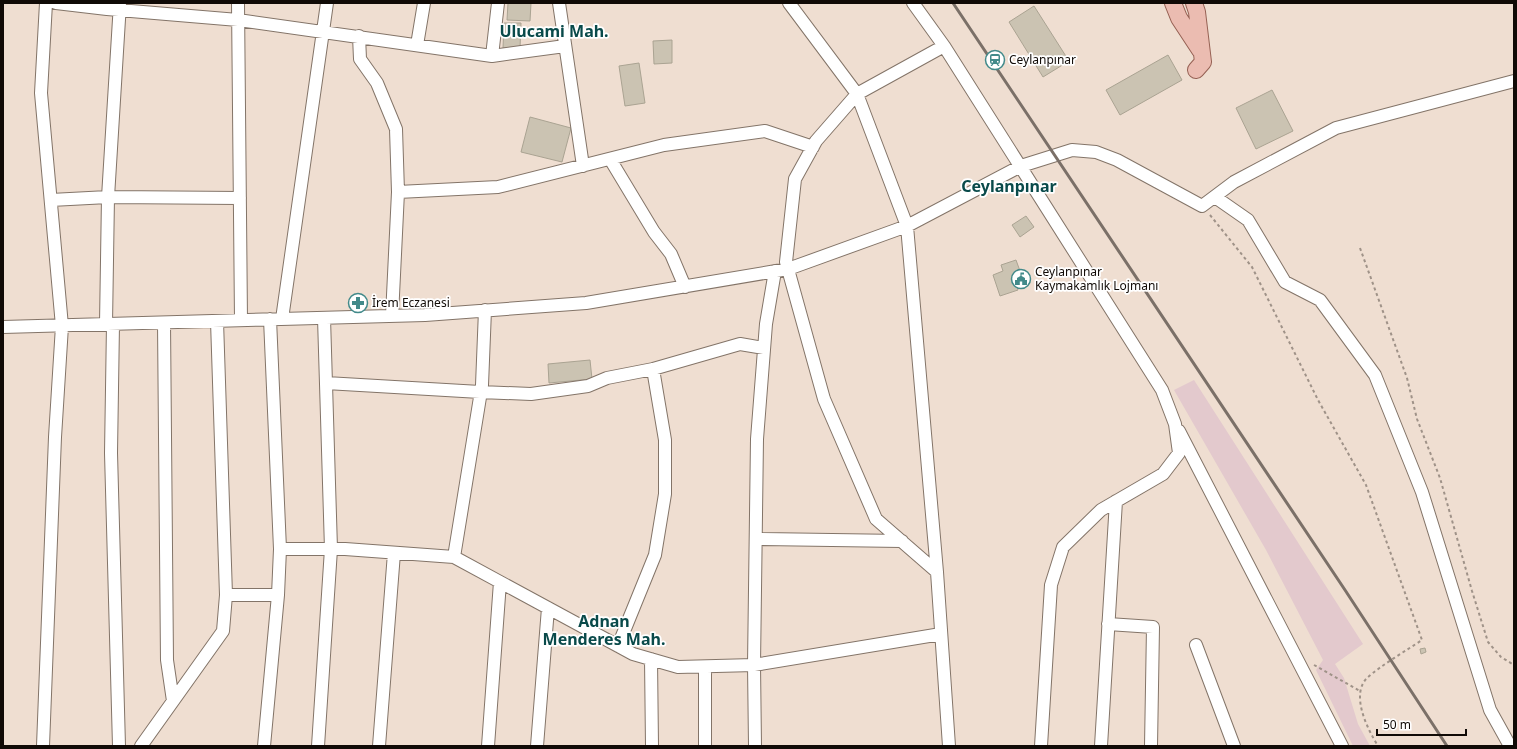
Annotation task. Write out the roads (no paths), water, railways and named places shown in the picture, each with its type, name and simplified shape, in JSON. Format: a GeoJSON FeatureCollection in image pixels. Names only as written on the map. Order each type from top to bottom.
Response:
{"type":"FeatureCollection","features":[{"type":"Feature","properties":{"kind":"main road"},"geometry":{"type":"LineString","coordinates":[[1173,3],[1179,18],[1202,53]]}},
{"type":"Feature","properties":{"kind":"main road"},"geometry":{"type":"LineString","coordinates":[[1194,3],[1197,12],[1203,62],[1196,70]]}},
{"type":"Feature","properties":{"kind":"street"},"geometry":{"type":"LineString","coordinates":[[43,746],[55,437],[62,326],[41,93],[46,3]]}},
{"type":"Feature","properties":{"kind":"street"},"geometry":{"type":"LineString","coordinates":[[56,3],[120,7],[238,20],[492,56],[565,46]]}},
{"type":"Feature","properties":{"kind":"street"},"geometry":{"type":"LineString","coordinates":[[238,3],[241,320]]}},
{"type":"Feature","properties":{"kind":"street"},"geometry":{"type":"LineString","coordinates":[[264,746],[278,595],[280,549],[276,319],[324,32],[327,3]]}},
{"type":"Feature","properties":{"kind":"street"},"geometry":{"type":"LineString","coordinates":[[417,45],[424,3]]}},
{"type":"Feature","properties":{"kind":"street"},"geometry":{"type":"LineString","coordinates":[[492,56],[498,3]]}},
{"type":"Feature","properties":{"kind":"street"},"geometry":{"type":"LineString","coordinates":[[559,3],[583,166]]}},
{"type":"Feature","properties":{"kind":"street"},"geometry":{"type":"LineString","coordinates":[[789,3],[858,94],[907,226],[937,572],[949,746]]}},
{"type":"Feature","properties":{"kind":"street"},"geometry":{"type":"LineString","coordinates":[[913,3],[944,46],[1162,390],[1175,424],[1342,746]]}},
{"type":"Feature","properties":{"kind":"street"},"geometry":{"type":"LineString","coordinates":[[119,746],[111,453],[108,197],[120,7]]}},
{"type":"Feature","properties":{"kind":"street"},"geometry":{"type":"LineString","coordinates":[[359,36],[360,59],[377,83],[396,129],[398,192],[392,316]]}},
{"type":"Feature","properties":{"kind":"street"},"geometry":{"type":"LineString","coordinates":[[937,572],[876,519],[824,399],[786,262],[795,179],[813,147],[858,94],[944,46]]}},
{"type":"Feature","properties":{"kind":"street"},"geometry":{"type":"LineString","coordinates":[[3,328],[392,316],[586,304],[788,268],[907,226],[1021,166],[1072,150],[1096,152],[1117,160],[1202,206],[1234,182],[1336,128],[1514,81]]}},
{"type":"Feature","properties":{"kind":"street"},"geometry":{"type":"LineString","coordinates":[[398,192],[498,187],[664,145],[765,131],[813,147]]}},
{"type":"Feature","properties":{"kind":"street"},"geometry":{"type":"LineString","coordinates":[[610,159],[654,232],[671,254],[685,286]]}},
{"type":"Feature","properties":{"kind":"street"},"geometry":{"type":"LineString","coordinates":[[51,200],[108,197],[240,198]]}},
{"type":"Feature","properties":{"kind":"street"},"geometry":{"type":"LineString","coordinates":[[1215,197],[1248,220],[1284,282],[1320,300],[1375,376],[1422,492],[1490,710],[1510,746]]}},
{"type":"Feature","properties":{"kind":"street"},"geometry":{"type":"LineString","coordinates":[[755,746],[754,665],[757,439],[764,348],[775,271]]}},
{"type":"Feature","properties":{"kind":"street"},"geometry":{"type":"LineString","coordinates":[[454,557],[480,392],[485,310]]}},
{"type":"Feature","properties":{"kind":"street"},"geometry":{"type":"LineString","coordinates":[[318,746],[331,549],[324,318]]}},
{"type":"Feature","properties":{"kind":"street"},"geometry":{"type":"LineString","coordinates":[[141,746],[223,632],[226,595],[217,321]]}},
{"type":"Feature","properties":{"kind":"street"},"geometry":{"type":"LineString","coordinates":[[164,322],[167,660],[173,702]]}},
{"type":"Feature","properties":{"kind":"street"},"geometry":{"type":"LineString","coordinates":[[326,383],[531,394],[588,386],[607,378],[653,369],[740,344],[764,348]]}},
{"type":"Feature","properties":{"kind":"street"},"geometry":{"type":"LineString","coordinates":[[618,646],[655,555],[665,494],[665,440],[653,369]]}},
{"type":"Feature","properties":{"kind":"street"},"geometry":{"type":"LineString","coordinates":[[1041,746],[1051,585],[1063,547],[1101,510],[1164,474],[1179,453],[1175,424]]}},
{"type":"Feature","properties":{"kind":"street"},"geometry":{"type":"LineString","coordinates":[[1101,746],[1116,501]]}},
{"type":"Feature","properties":{"kind":"street"},"geometry":{"type":"LineString","coordinates":[[756,539],[902,541]]}},
{"type":"Feature","properties":{"kind":"street"},"geometry":{"type":"LineString","coordinates":[[280,549],[331,549],[454,557],[633,654],[678,667],[754,665],[941,634]]}},
{"type":"Feature","properties":{"kind":"street"},"geometry":{"type":"LineString","coordinates":[[379,746],[394,552]]}},
{"type":"Feature","properties":{"kind":"street"},"geometry":{"type":"LineString","coordinates":[[488,746],[500,582]]}},
{"type":"Feature","properties":{"kind":"street"},"geometry":{"type":"LineString","coordinates":[[226,595],[278,595]]}},
{"type":"Feature","properties":{"kind":"street"},"geometry":{"type":"LineString","coordinates":[[537,746],[548,608]]}},
{"type":"Feature","properties":{"kind":"street"},"geometry":{"type":"LineString","coordinates":[[1108,624],[1153,627],[1151,746]]}},
{"type":"Feature","properties":{"kind":"street"},"geometry":{"type":"LineString","coordinates":[[1196,645],[1234,746]]}},
{"type":"Feature","properties":{"kind":"street"},"geometry":{"type":"LineString","coordinates":[[651,659],[652,746]]}},
{"type":"Feature","properties":{"kind":"street"},"geometry":{"type":"LineString","coordinates":[[704,667],[705,746]]}},
{"type":"Feature","properties":{"kind":"railway"},"geometry":{"type":"LineString","coordinates":[[953,3],[1345,590],[1447,746]]}},
{"type":"Feature","properties":{"kind":"place","name":"Ceylanpınar"},"geometry":{"type":"Point","coordinates":[995,60]}},
{"type":"Feature","properties":{"kind":"place","name":"Ceylanpınar Kaymakamlık Lojmanı"},"geometry":{"type":"Point","coordinates":[1021,279]}},
{"type":"Feature","properties":{"kind":"place","name":"İrem Eczanesi"},"geometry":{"type":"Point","coordinates":[358,303]}},
{"type":"Feature","properties":{"kind":"district","name":"Ulucami Mah."},"geometry":{"type":"Point","coordinates":[554,31]}},
{"type":"Feature","properties":{"kind":"district","name":"Ceylanpınar"},"geometry":{"type":"Point","coordinates":[1009,186]}},
{"type":"Feature","properties":{"kind":"district","name":"Adnan Menderes Mah."},"geometry":{"type":"Point","coordinates":[604,630]}}]}
